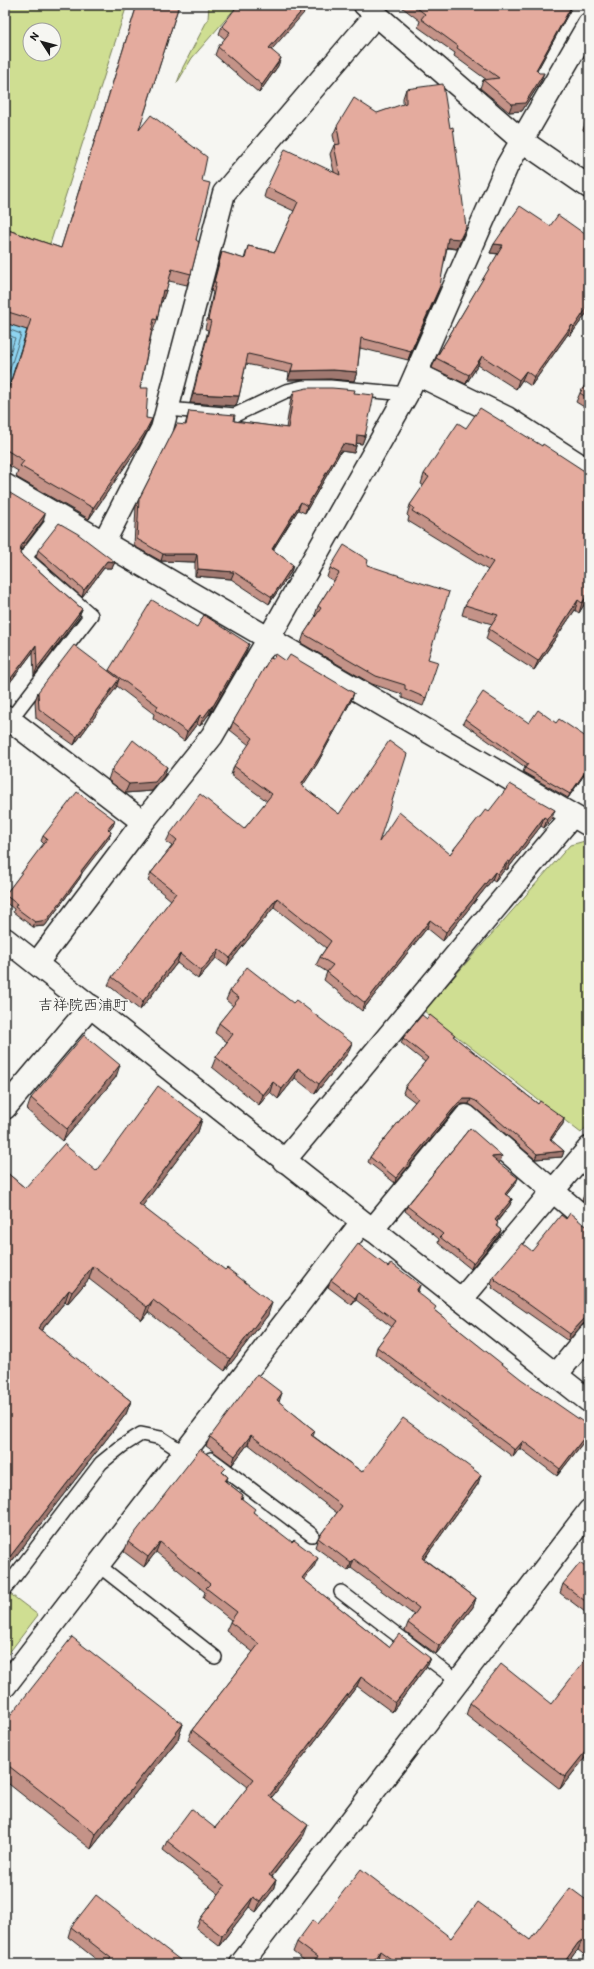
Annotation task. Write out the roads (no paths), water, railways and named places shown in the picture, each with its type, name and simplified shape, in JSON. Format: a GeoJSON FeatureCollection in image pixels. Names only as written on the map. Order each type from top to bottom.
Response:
{"type":"FeatureCollection","features":[{"type":"Feature","properties":{"kind":"street"},"geometry":{"type":"LineString","coordinates":[[104,542],[162,429],[224,193],[370,10],[521,140],[589,187]]}},
{"type":"Feature","properties":{"kind":"street"},"geometry":{"type":"LineString","coordinates":[[37,963],[143,822],[212,736],[407,394],[507,166],[589,24]]}},
{"type":"Feature","properties":{"kind":"street"},"geometry":{"type":"LineString","coordinates":[[416,374],[507,418],[589,471]]}},
{"type":"Feature","properties":{"kind":"street"},"geometry":{"type":"LineString","coordinates":[[5,485],[581,821],[284,1160]]}},
{"type":"Feature","properties":{"kind":"street"},"geometry":{"type":"LineString","coordinates":[[8,718],[143,822]]}},
{"type":"Feature","properties":{"kind":"street"},"geometry":{"type":"LineString","coordinates":[[5,939],[92,1006],[589,1401]]}},
{"type":"Feature","properties":{"kind":"street"},"geometry":{"type":"LineString","coordinates":[[5,1108],[92,1006]]}},
{"type":"Feature","properties":{"kind":"street"},"geometry":{"type":"LineString","coordinates":[[5,1686],[188,1449],[367,1226],[466,1116],[589,1222]]}},
{"type":"Feature","properties":{"kind":"street"},"geometry":{"type":"LineString","coordinates":[[461,1300],[589,1148]]}},
{"type":"Feature","properties":{"kind":"street"},"geometry":{"type":"LineString","coordinates":[[556,1375],[589,1335]]}},
{"type":"Feature","properties":{"kind":"street"},"geometry":{"type":"LineString","coordinates":[[241,1964],[589,1511]]}},
{"type":"Feature","properties":{"kind":"lane"},"geometry":{"type":"LineString","coordinates":[[168,409],[235,415],[286,391],[303,387],[330,387],[407,394]]}},
{"type":"Feature","properties":{"kind":"lane"},"geometry":{"type":"LineString","coordinates":[[8,718],[91,615],[25,558],[56,516]]}},
{"type":"Feature","properties":{"kind":"lane"},"geometry":{"type":"LineString","coordinates":[[5,1589],[101,1463],[122,1446],[141,1434],[161,1438],[188,1449],[312,1535]]}},
{"type":"Feature","properties":{"kind":"lane"},"geometry":{"type":"LineString","coordinates":[[98,1565],[215,1657]]}},
{"type":"Feature","properties":{"kind":"lane"},"geometry":{"type":"LineString","coordinates":[[341,1592],[459,1682]]}},
{"type":"Feature","properties":{"kind":"water"},"geometry":{"type":"Polygon","coordinates":[[[5,323],[27,330],[5,399],[5,323]]]}},
{"type":"Feature","properties":{"kind":"district","name":"吉祥院西浦町"},"geometry":{"type":"Point","coordinates":[83,1005]}}]}
